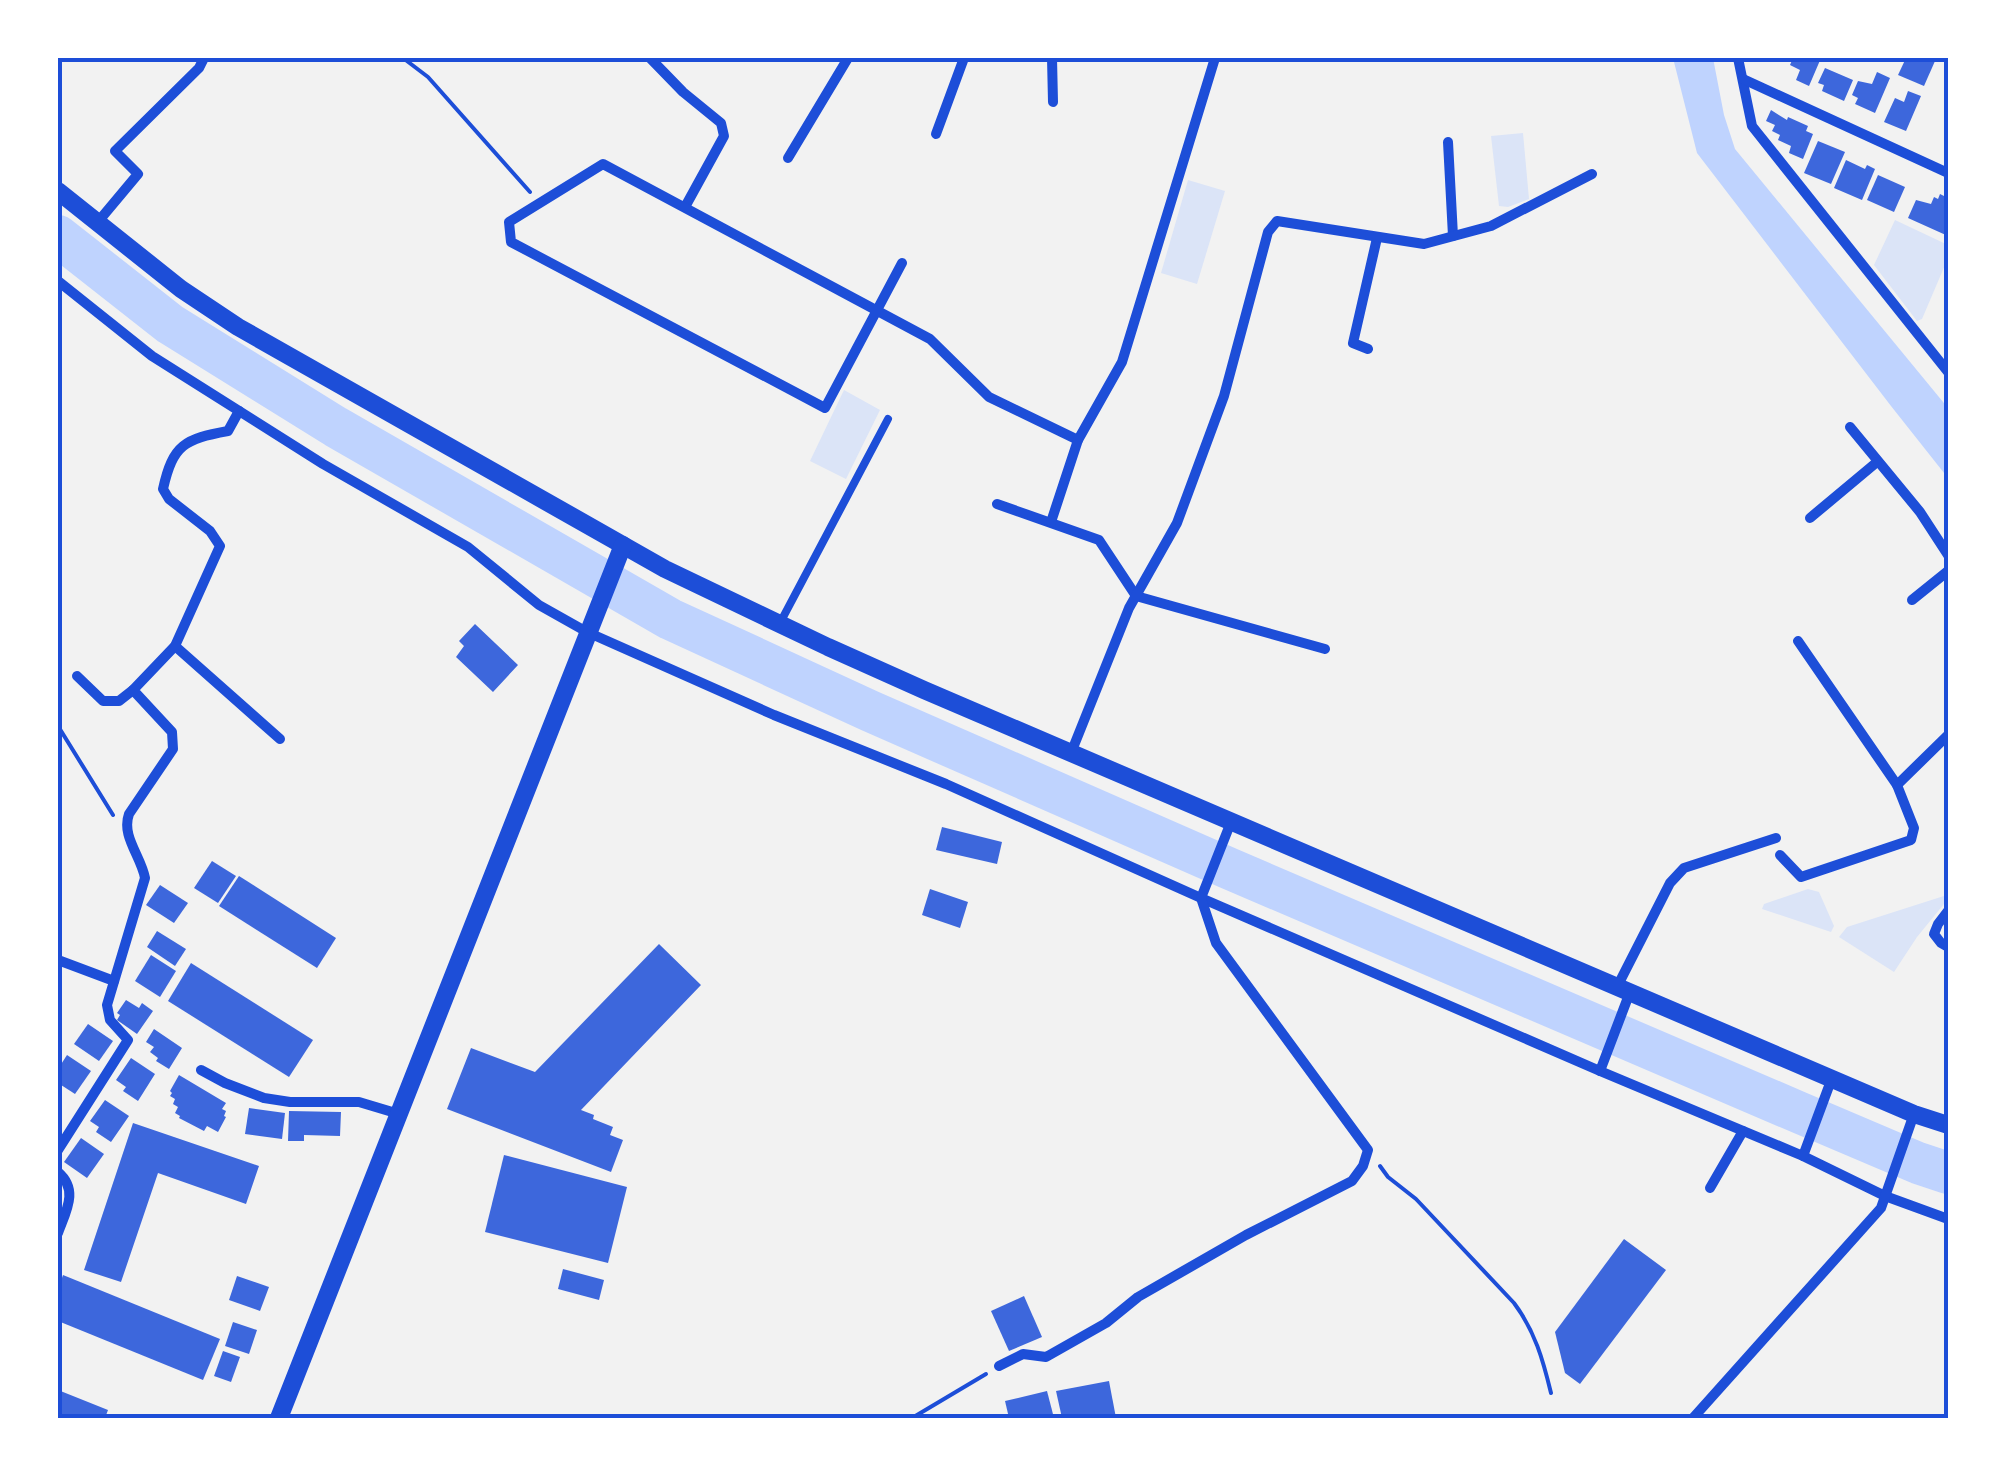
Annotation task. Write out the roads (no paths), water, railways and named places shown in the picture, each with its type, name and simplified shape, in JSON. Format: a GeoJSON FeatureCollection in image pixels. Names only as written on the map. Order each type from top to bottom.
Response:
{"type":"FeatureCollection","features":[{"type":"Feature","properties":{"kind":"street"},"geometry":{"type":"LineString","coordinates":[[97,223],[138,174],[115,150],[199,68],[204,58]]}},
{"type":"Feature","properties":{"kind":"street"},"geometry":{"type":"LineString","coordinates":[[650,58],[721,123],[724,136],[685,207]]}},
{"type":"Feature","properties":{"kind":"street"},"geometry":{"type":"LineString","coordinates":[[788,158],[848,58]]}},
{"type":"Feature","properties":{"kind":"street"},"geometry":{"type":"LineString","coordinates":[[936,134],[964,58]]}},
{"type":"Feature","properties":{"kind":"street"},"geometry":{"type":"LineString","coordinates":[[1052,58],[1053,102]]}},
{"type":"Feature","properties":{"kind":"street"},"geometry":{"type":"LineString","coordinates":[[1051,522],[1078,440],[1122,362],[1215,58]]}},
{"type":"Feature","properties":{"kind":"street"},"geometry":{"type":"LineString","coordinates":[[1738,58],[1752,126],[1948,372]]}},
{"type":"Feature","properties":{"kind":"street"},"geometry":{"type":"LineString","coordinates":[[1742,79],[1948,173]]}},
{"type":"Feature","properties":{"kind":"street"},"geometry":{"type":"LineString","coordinates":[[1448,142],[1453,236]]}},
{"type":"Feature","properties":{"kind":"street"},"geometry":{"type":"LineString","coordinates":[[902,264],[878,310],[825,408],[511,242],[509,222],[604,164],[878,310],[930,339],[989,396],[1078,440]]}},
{"type":"Feature","properties":{"kind":"street"},"geometry":{"type":"LineString","coordinates":[[1071,753],[1136,596],[1176,523],[1224,396],[1268,232],[1277,221],[1424,244],[1492,226],[1592,174]]}},
{"type":"Feature","properties":{"kind":"street"},"geometry":{"type":"LineString","coordinates":[[58,192],[181,290],[238,327],[619,552],[665,569],[1229,828],[1911,1120],[1948,1125]]}},
{"type":"Feature","properties":{"kind":"street"},"geometry":{"type":"LineString","coordinates":[[1368,348],[1353,343],[1377,238]]}},
{"type":"Feature","properties":{"kind":"street"},"geometry":{"type":"LineString","coordinates":[[58,281],[152,356],[322,464],[468,548],[540,605],[774,715],[946,784],[1602,1066],[1885,1196],[1948,1218]]}},
{"type":"Feature","properties":{"kind":"street"},"geometry":{"type":"LineString","coordinates":[[77,676],[103,701],[119,701],[175,646],[220,546],[210,531],[163,489],[168,468],[178,450],[196,437],[228,431],[239,411]]}},
{"type":"Feature","properties":{"kind":"street"},"geometry":{"type":"LineString","coordinates":[[1850,428],[1920,512],[1948,555]]}},
{"type":"Feature","properties":{"kind":"street"},"geometry":{"type":"LineString","coordinates":[[1810,518],[1876,462]]}},
{"type":"Feature","properties":{"kind":"street"},"geometry":{"type":"LineString","coordinates":[[998,504],[1099,540],[1136,596],[1326,649]]}},
{"type":"Feature","properties":{"kind":"street"},"geometry":{"type":"LineString","coordinates":[[279,1418],[619,552]]}},
{"type":"Feature","properties":{"kind":"street"},"geometry":{"type":"LineString","coordinates":[[1912,600],[1948,571]]}},
{"type":"Feature","properties":{"kind":"street"},"geometry":{"type":"LineString","coordinates":[[1780,855],[1801,877],[1911,840],[1914,828],[1897,785],[1798,641]]}},
{"type":"Feature","properties":{"kind":"street"},"geometry":{"type":"LineString","coordinates":[[175,646],[280,739]]}},
{"type":"Feature","properties":{"kind":"street"},"geometry":{"type":"LineString","coordinates":[[58,1150],[128,1040],[110,1020],[107,1005],[145,878],[126,824],[173,750],[172,732],[133,690]]}},
{"type":"Feature","properties":{"kind":"street"},"geometry":{"type":"LineString","coordinates":[[1897,785],[1948,735]]}},
{"type":"Feature","properties":{"kind":"street"},"geometry":{"type":"LineString","coordinates":[[999,1366],[1023,1354],[1046,1357],[1106,1323],[1138,1297],[1352,1181],[1363,1166],[1368,1150],[1216,943],[1202,894],[1229,828]]}},
{"type":"Feature","properties":{"kind":"street"},"geometry":{"type":"LineString","coordinates":[[1602,1066],[1624,994],[1670,883],[1684,868],[1776,838]]}},
{"type":"Feature","properties":{"kind":"street"},"geometry":{"type":"LineString","coordinates":[[1948,911],[1934,934],[1940,944],[1948,947]]}},
{"type":"Feature","properties":{"kind":"street"},"geometry":{"type":"LineString","coordinates":[[58,960],[114,981]]}},
{"type":"Feature","properties":{"kind":"street"},"geometry":{"type":"LineString","coordinates":[[201,1070],[264,1098],[359,1102],[398,1114]]}},
{"type":"Feature","properties":{"kind":"street"},"geometry":{"type":"LineString","coordinates":[[1804,1156],[1830,1084]]}},
{"type":"Feature","properties":{"kind":"street"},"geometry":{"type":"LineString","coordinates":[[1693,1418],[1881,1208],[1911,1120]]}},
{"type":"Feature","properties":{"kind":"street"},"geometry":{"type":"LineString","coordinates":[[1710,1188],[1743,1131]]}},
{"type":"Feature","properties":{"kind":"street"},"geometry":{"type":"LineString","coordinates":[[58,1172],[72,1196],[58,1233]]}},
{"type":"Feature","properties":{"kind":"lane"},"geometry":{"type":"LineString","coordinates":[[780,624],[888,419]]}},
{"type":"Feature","properties":{"kind":"water"},"geometry":{"type":"Polygon","coordinates":[[[1673,58],[1713,58],[1735,149],[1948,408],[1948,478],[1697,153],[1673,58]]]}},
{"type":"Feature","properties":{"kind":"waterway"},"geometry":{"type":"LineString","coordinates":[[58,236],[170,324],[336,427],[670,619],[1228,868],[1948,1173]]}}]}
